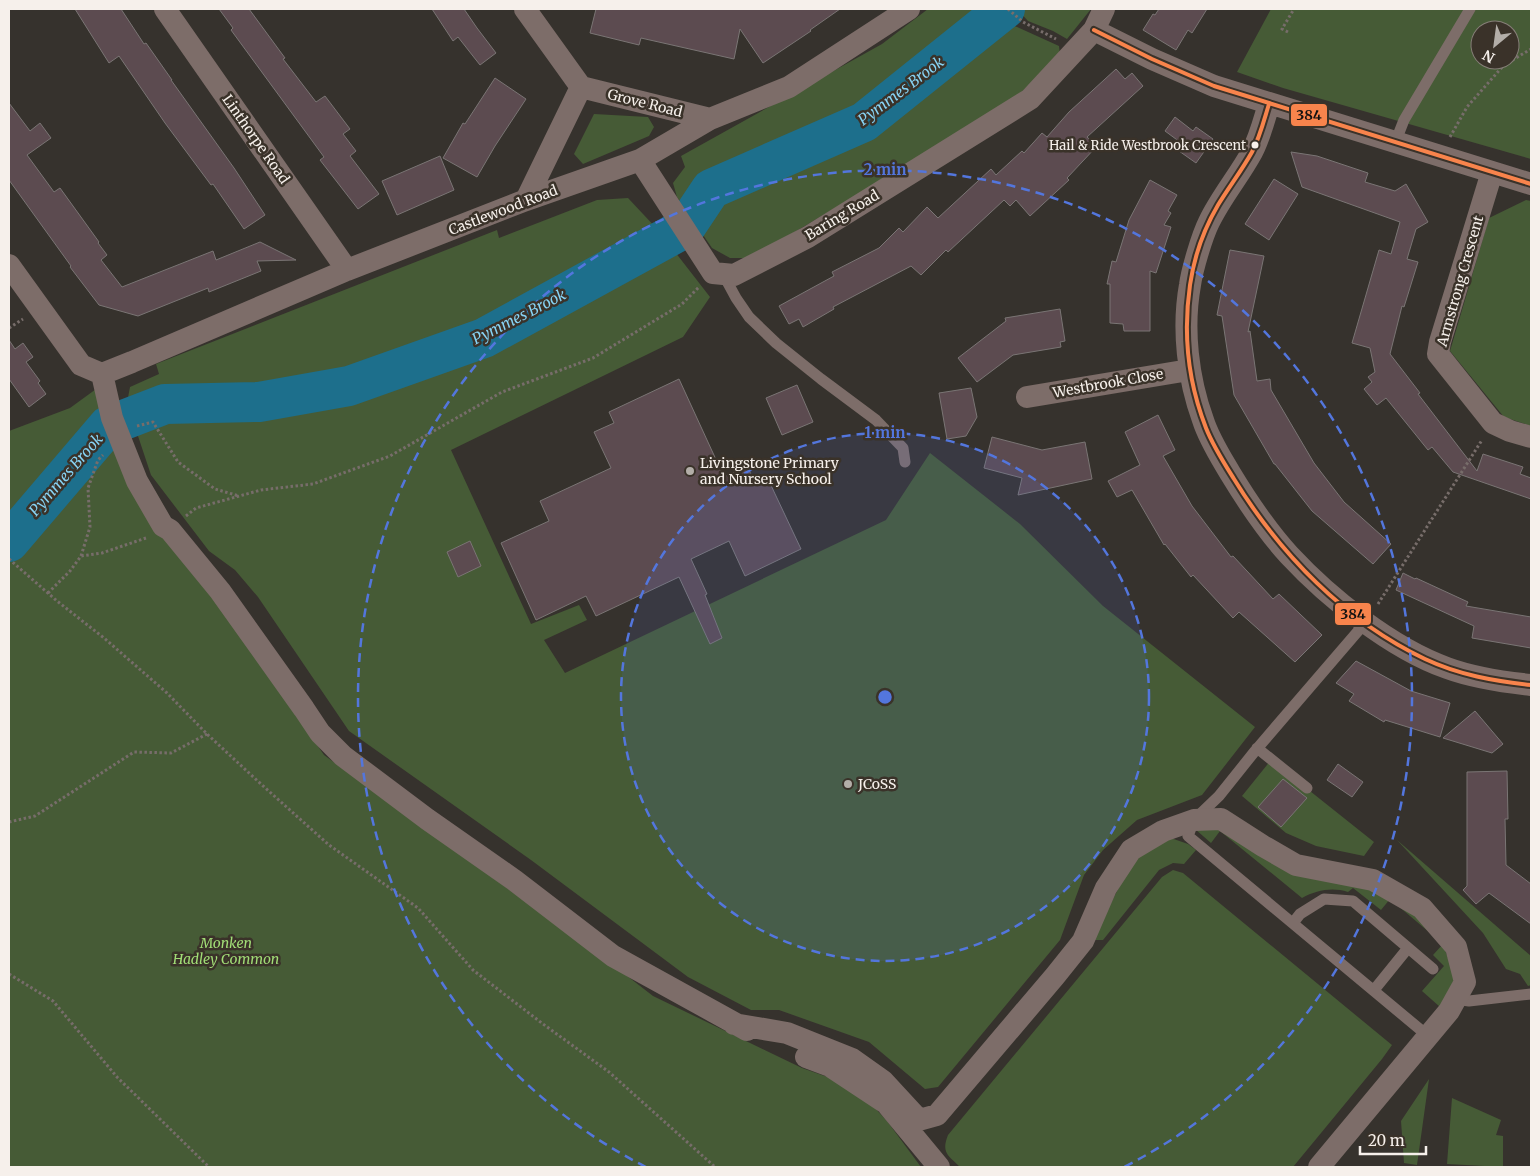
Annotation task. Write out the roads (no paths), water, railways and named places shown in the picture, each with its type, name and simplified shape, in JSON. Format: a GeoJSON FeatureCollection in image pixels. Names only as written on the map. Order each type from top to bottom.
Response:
{"type":"FeatureCollection","features":[{"type":"Feature","properties":{"kind":"street","name":"Linthorpe Road"},"geometry":{"type":"LineString","coordinates":[[165,9],[347,270]]}},
{"type":"Feature","properties":{"kind":"street"},"geometry":{"type":"LineString","coordinates":[[525,9],[581,88],[526,200]]}},
{"type":"Feature","properties":{"kind":"street","name":"Castlewood Road"},"geometry":{"type":"LineString","coordinates":[[102,374],[347,270],[526,200],[640,160],[710,119],[789,87],[910,9]]}},
{"type":"Feature","properties":{"kind":"street","name":"Baring Road"},"geometry":{"type":"LineString","coordinates":[[718,273],[734,275],[808,237],[1030,99],[1094,30],[1104,9]]}},
{"type":"Feature","properties":{"kind":"street"},"geometry":{"type":"LineString","coordinates":[[1094,30],[1152,59],[1214,86],[1531,184]]}},
{"type":"Feature","properties":{"kind":"street","name":"Grove Road"},"geometry":{"type":"LineString","coordinates":[[581,88],[710,119]]}},
{"type":"Feature","properties":{"kind":"street"},"geometry":{"type":"LineString","coordinates":[[1269,104],[1263,127],[1252,151],[1208,223],[1190,285],[1186,327],[1189,370],[1203,421],[1215,447],[1241,491],[1264,524],[1289,555],[1365,623],[1405,649],[1446,668],[1491,680],[1531,685]]}},
{"type":"Feature","properties":{"kind":"street"},"geometry":{"type":"LineString","coordinates":[[640,160],[700,252],[718,273]]}},
{"type":"Feature","properties":{"kind":"street","name":"Armstrong Crescent"},"geometry":{"type":"LineString","coordinates":[[1492,172],[1438,354],[1493,423],[1510,431],[1531,437]]}},
{"type":"Feature","properties":{"kind":"street"},"geometry":{"type":"LineString","coordinates":[[9,265],[81,365],[102,374],[114,424],[137,481],[163,526],[170,530],[220,591],[320,733],[343,756],[427,819],[514,880],[613,956],[734,1024],[772,1043],[830,1066],[886,1103],[939,1167]]}},
{"type":"Feature","properties":{"kind":"street","name":"Westbrook Close"},"geometry":{"type":"LineString","coordinates":[[1027,397],[1189,370]]}},
{"type":"Feature","properties":{"kind":"street"},"geometry":{"type":"LineString","coordinates":[[734,1024],[787,1033],[852,1058],[883,1081],[919,1120],[937,1115],[1083,941],[1106,888],[1131,850],[1164,831],[1194,820],[1221,819],[1296,865],[1373,880],[1422,908],[1456,947],[1465,982],[1449,1011],[1320,1167]]}},
{"type":"Feature","properties":{"kind":"lane"},"geometry":{"type":"LineString","coordinates":[[1395,143],[1404,120],[1470,9]]}},
{"type":"Feature","properties":{"kind":"lane"},"geometry":{"type":"LineString","coordinates":[[718,273],[749,317],[776,344],[876,420],[903,448],[905,462]]}},
{"type":"Feature","properties":{"kind":"lane"},"geometry":{"type":"LineString","coordinates":[[1365,623],[1257,748],[1219,796],[1194,820],[1188,836],[1428,1036]]}},
{"type":"Feature","properties":{"kind":"lane"},"geometry":{"type":"LineString","coordinates":[[1257,748],[1307,788]]}},
{"type":"Feature","properties":{"kind":"lane"},"geometry":{"type":"LineString","coordinates":[[1293,924],[1300,914],[1324,899],[1353,901],[1433,969]]}},
{"type":"Feature","properties":{"kind":"lane"},"geometry":{"type":"LineString","coordinates":[[1374,990],[1408,948]]}},
{"type":"Feature","properties":{"kind":"lane"},"geometry":{"type":"LineString","coordinates":[[1456,999],[1469,1001],[1531,994]]}},
{"type":"Feature","properties":{"kind":"waterway","name":"Pymmes Brook"},"geometry":{"type":"LineString","coordinates":[[9,542],[108,426],[165,404],[259,402],[349,386],[484,338],[685,228],[711,189],[864,122],[1005,9]]}},
{"type":"Feature","properties":{"kind":"place","name":"Hail & Ride Westbrook Crescent"},"geometry":{"type":"Point","coordinates":[1255,145]}},
{"type":"Feature","properties":{"kind":"place","name":"Livingstone Primary and Nursery School"},"geometry":{"type":"Point","coordinates":[690,471]}},
{"type":"Feature","properties":{"kind":"place","name":"JCoSS"},"geometry":{"type":"Point","coordinates":[848,784]}},
{"type":"Feature","properties":{"kind":"park label","name":"Monken Hadley Common"},"geometry":{"type":"Point","coordinates":[226,952]}}]}
